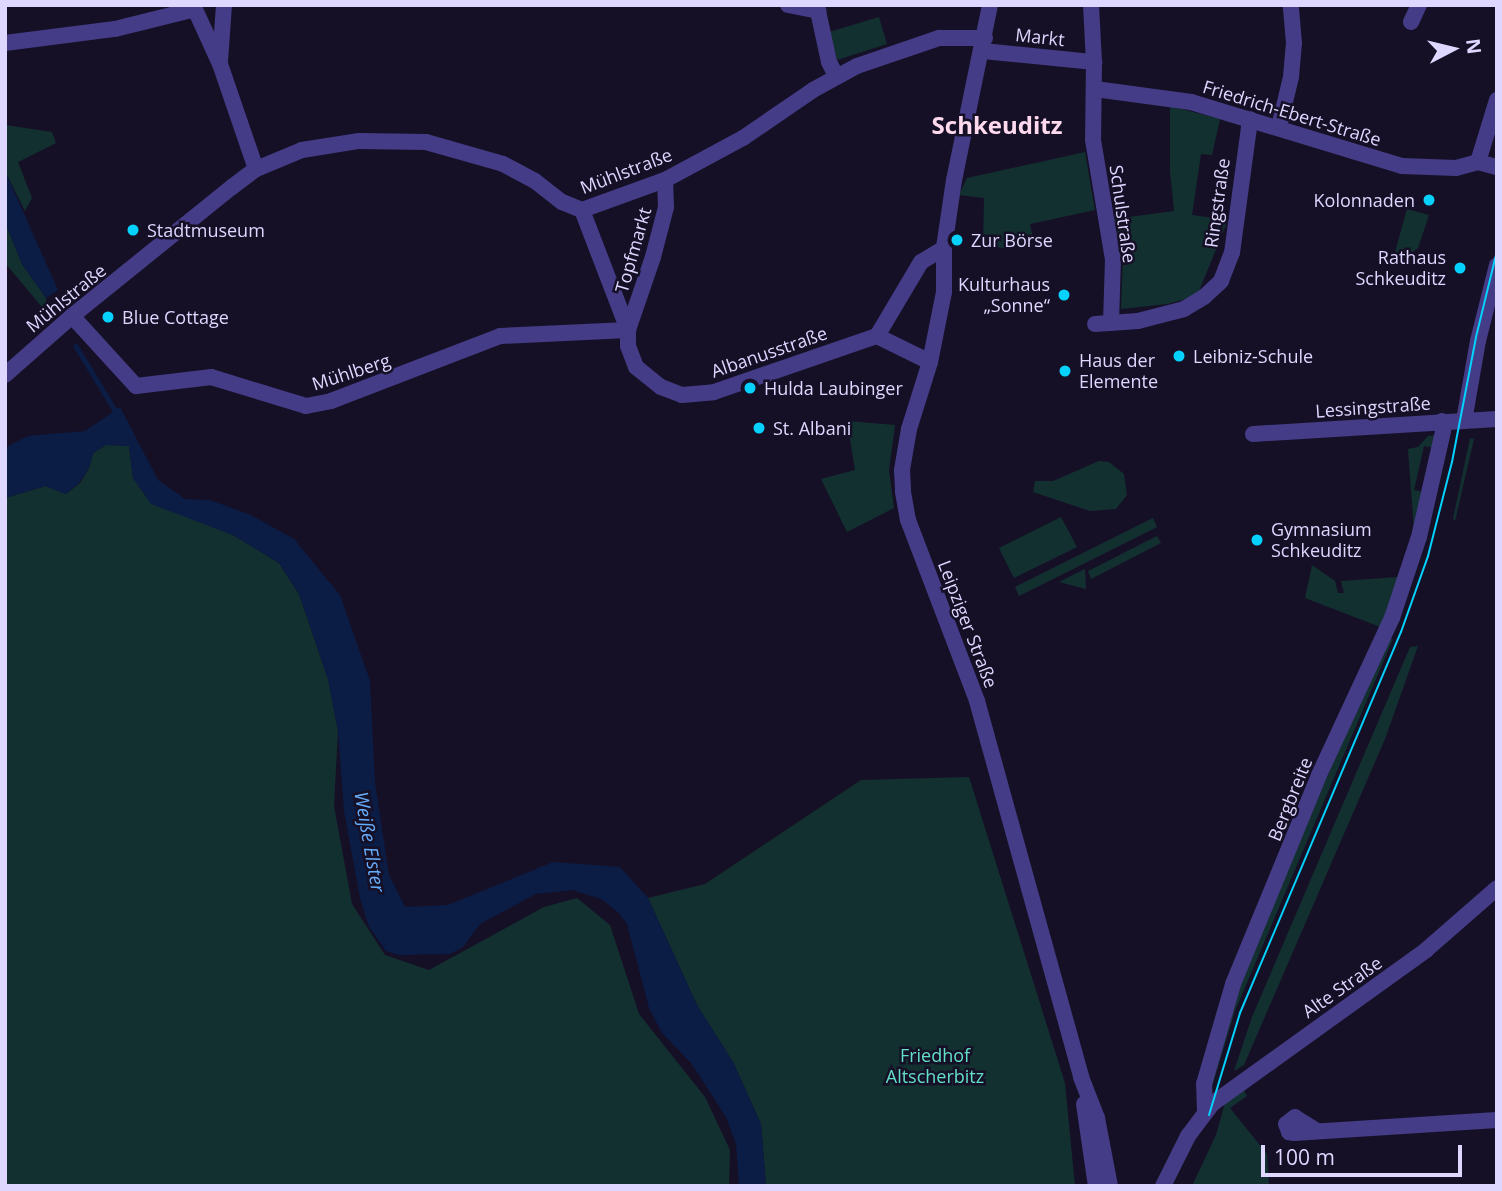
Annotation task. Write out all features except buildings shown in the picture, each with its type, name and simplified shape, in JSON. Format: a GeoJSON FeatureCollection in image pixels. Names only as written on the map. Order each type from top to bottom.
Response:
{"type":"FeatureCollection","features":[{"type":"Feature","properties":{"kind":"street"},"geometry":{"type":"LineString","coordinates":[[220,64],[224,5]]}},
{"type":"Feature","properties":{"kind":"street"},"geometry":{"type":"LineString","coordinates":[[789,5],[818,11],[835,76]]}},
{"type":"Feature","properties":{"kind":"street"},"geometry":{"type":"LineString","coordinates":[[984,45],[990,5]]}},
{"type":"Feature","properties":{"kind":"street","name":"Markt"},"geometry":{"type":"LineString","coordinates":[[1091,5],[1095,153]]}},
{"type":"Feature","properties":{"kind":"street"},"geometry":{"type":"LineString","coordinates":[[1279,127],[1291,77],[1294,43],[1291,5]]}},
{"type":"Feature","properties":{"kind":"street"},"geometry":{"type":"LineString","coordinates":[[1411,22],[1419,5]]}},
{"type":"Feature","properties":{"kind":"street"},"geometry":{"type":"LineString","coordinates":[[5,43],[115,29],[194,7],[220,64],[257,169]]}},
{"type":"Feature","properties":{"kind":"street","name":"Mühlstraße"},"geometry":{"type":"LineString","coordinates":[[5,375],[72,316],[257,169],[302,150],[359,141],[425,142],[503,164],[535,181],[562,202],[582,209],[665,180],[743,138],[835,76],[939,38],[984,45]]}},
{"type":"Feature","properties":{"kind":"street","name":"Markt"},"geometry":{"type":"LineString","coordinates":[[984,45],[1094,62]]}},
{"type":"Feature","properties":{"kind":"street","name":"Leipziger Straße"},"geometry":{"type":"LineString","coordinates":[[984,45],[954,180],[944,248],[944,292],[930,362],[909,429],[902,470],[908,520],[976,701],[1081,1077],[1097,1118],[1110,1186]]}},
{"type":"Feature","properties":{"kind":"street","name":"Friedrich-Ebert-Straße"},"geometry":{"type":"LineString","coordinates":[[1095,89],[1191,102],[1402,166],[1456,168],[1478,162]]}},
{"type":"Feature","properties":{"kind":"street"},"geometry":{"type":"LineString","coordinates":[[1497,100],[1478,162],[1497,167]]}},
{"type":"Feature","properties":{"kind":"street","name":"Ringstraße"},"geometry":{"type":"LineString","coordinates":[[1103,323],[1138,321],[1184,309],[1204,297],[1221,281],[1232,253],[1250,119]]}},
{"type":"Feature","properties":{"kind":"street","name":"Schulstraße"},"geometry":{"type":"LineString","coordinates":[[1095,153],[1112,259],[1103,323]]}},
{"type":"Feature","properties":{"kind":"street","name":"Topfmarkt"},"geometry":{"type":"LineString","coordinates":[[628,330],[653,257],[666,207],[665,180]]}},
{"type":"Feature","properties":{"kind":"street","name":"Albanusstraße"},"geometry":{"type":"LineString","coordinates":[[582,209],[628,330],[628,346],[636,367],[661,387],[682,395],[713,393],[877,336]]}},
{"type":"Feature","properties":{"kind":"street"},"geometry":{"type":"LineString","coordinates":[[930,362],[877,336],[921,262],[944,248]]}},
{"type":"Feature","properties":{"kind":"street"},"geometry":{"type":"LineString","coordinates":[[1464,421],[1478,341],[1497,265]]}},
{"type":"Feature","properties":{"kind":"street","name":"Mühlberg"},"geometry":{"type":"LineString","coordinates":[[72,316],[136,386],[211,377],[306,406],[331,401],[500,335],[628,330]]}},
{"type":"Feature","properties":{"kind":"street","name":"Lessingstraße"},"geometry":{"type":"LineString","coordinates":[[1253,434],[1497,419]]}},
{"type":"Feature","properties":{"kind":"street","name":"Bergbreite"},"geometry":{"type":"LineString","coordinates":[[1205,1111],[1204,1084],[1233,984],[1319,775],[1392,618],[1419,537],[1443,421]]}},
{"type":"Feature","properties":{"kind":"street","name":"Alte Straße"},"geometry":{"type":"LineString","coordinates":[[1205,1111],[1426,950],[1497,888]]}},
{"type":"Feature","properties":{"kind":"street","name":"Leipziger Straße"},"geometry":{"type":"LineString","coordinates":[[1081,1077],[1096,1186]]}},
{"type":"Feature","properties":{"kind":"street"},"geometry":{"type":"LineString","coordinates":[[1163,1186],[1188,1136],[1205,1111]]}},
{"type":"Feature","properties":{"kind":"street"},"geometry":{"type":"LineString","coordinates":[[1317,1131],[1497,1120]]}},
{"type":"Feature","properties":{"kind":"green space"},"geometry":{"type":"Polygon","coordinates":[[[879,17],[887,44],[837,60],[829,32],[879,17]]]}},
{"type":"Feature","properties":{"kind":"green space"},"geometry":{"type":"Polygon","coordinates":[[[1170,106],[1220,119],[1212,155],[1201,154],[1192,215],[1228,220],[1197,296],[1167,304],[1121,309],[1123,256],[1114,219],[1174,211],[1170,171],[1170,106]]]}},
{"type":"Feature","properties":{"kind":"green space"},"geometry":{"type":"Polygon","coordinates":[[[5,125],[52,132],[56,143],[18,162],[32,198],[25,211],[5,171],[5,125]]]}},
{"type":"Feature","properties":{"kind":"green space"},"geometry":{"type":"Polygon","coordinates":[[[1085,152],[1095,210],[1030,224],[1033,238],[1007,249],[983,244],[984,198],[959,195],[967,178],[1085,152]]]}},
{"type":"Feature","properties":{"kind":"green space"},"geometry":{"type":"Polygon","coordinates":[[[1407,209],[1429,215],[1418,248],[1408,256],[1395,252],[1407,209]]]}},
{"type":"Feature","properties":{"kind":"green space"},"geometry":{"type":"Polygon","coordinates":[[[5,222],[22,264],[46,298],[47,313],[5,263],[5,222]]]}},
{"type":"Feature","properties":{"kind":"green space"},"geometry":{"type":"Polygon","coordinates":[[[847,421],[895,425],[889,470],[894,508],[847,532],[821,479],[855,470],[847,421]]]}},
{"type":"Feature","properties":{"kind":"green space"},"geometry":{"type":"Polygon","coordinates":[[[1437,435],[1434,448],[1424,446],[1414,490],[1423,492],[1414,531],[1408,449],[1418,447],[1428,436],[1437,435]]]}},
{"type":"Feature","properties":{"kind":"green space"},"geometry":{"type":"Polygon","coordinates":[[[1470,438],[1474,439],[1455,521],[1453,519],[1470,438]]]}},
{"type":"Feature","properties":{"kind":"green space"},"geometry":{"type":"Polygon","coordinates":[[[106,445],[129,446],[133,478],[151,503],[233,535],[279,563],[299,594],[328,679],[338,731],[334,806],[352,904],[385,955],[429,970],[544,907],[577,898],[610,925],[639,1014],[705,1097],[730,1150],[729,1186],[5,1186],[5,498],[46,486],[66,494],[80,483],[89,468],[93,453],[106,445]]]}},
{"type":"Feature","properties":{"kind":"green space"},"geometry":{"type":"Polygon","coordinates":[[[1099,461],[1109,462],[1124,474],[1127,495],[1116,509],[1090,511],[1033,492],[1035,481],[1053,481],[1099,461]]]}},
{"type":"Feature","properties":{"kind":"green space"},"geometry":{"type":"Polygon","coordinates":[[[1061,517],[1077,547],[1014,578],[999,548],[1061,517]]]}},
{"type":"Feature","properties":{"kind":"green space"},"geometry":{"type":"Polygon","coordinates":[[[1153,518],[1157,527],[1019,596],[1015,587],[1153,518]]]}},
{"type":"Feature","properties":{"kind":"green space"},"geometry":{"type":"Polygon","coordinates":[[[1157,536],[1161,543],[1091,579],[1088,571],[1157,536]]]}},
{"type":"Feature","properties":{"kind":"green space"},"geometry":{"type":"Polygon","coordinates":[[[1312,565],[1335,581],[1338,593],[1344,593],[1341,581],[1398,577],[1383,628],[1305,598],[1312,565]]]}},
{"type":"Feature","properties":{"kind":"green space"},"geometry":{"type":"Polygon","coordinates":[[[1085,569],[1086,589],[1059,582],[1085,569]]]}},
{"type":"Feature","properties":{"kind":"green space"},"geometry":{"type":"Polygon","coordinates":[[[1390,639],[1393,639],[1235,1011],[1212,1087],[1208,1084],[1249,957],[1365,689],[1390,639]]]}},
{"type":"Feature","properties":{"kind":"green space"},"geometry":{"type":"Polygon","coordinates":[[[1418,646],[1385,739],[1244,1065],[1234,1071],[1252,1017],[1410,647],[1418,646]]]}},
{"type":"Feature","properties":{"kind":"green space","name":"Friedhof Altscherbitz"},"geometry":{"type":"Polygon","coordinates":[[[969,777],[1065,1083],[1075,1186],[766,1186],[761,1124],[733,1062],[697,1005],[648,898],[705,884],[861,780],[969,777]]]}},
{"type":"Feature","properties":{"kind":"green space"},"geometry":{"type":"Polygon","coordinates":[[[1243,1089],[1247,1096],[1230,1108],[1267,1154],[1269,1186],[1192,1186],[1216,1135],[1225,1103],[1243,1089]]]}},
{"type":"Feature","properties":{"kind":"water"},"geometry":{"type":"Polygon","coordinates":[[[5,171],[58,290],[46,298],[22,264],[5,222],[5,171]]]}},
{"type":"Feature","properties":{"kind":"water","name":"Weiße Elster"},"geometry":{"type":"Polygon","coordinates":[[[120,407],[158,480],[185,499],[210,500],[251,515],[294,539],[340,595],[370,681],[375,783],[389,875],[405,907],[448,905],[553,862],[620,867],[648,898],[697,1005],[733,1062],[761,1124],[766,1186],[739,1186],[736,1144],[726,1117],[691,1063],[662,1033],[649,1008],[627,924],[619,913],[601,899],[572,890],[536,894],[480,924],[463,947],[450,954],[399,955],[386,951],[369,927],[360,898],[344,811],[338,731],[328,679],[299,594],[279,563],[233,535],[151,504],[133,478],[129,446],[106,445],[93,453],[89,468],[79,483],[66,494],[45,486],[5,498],[5,448],[28,436],[85,431],[120,407]]]}},
{"type":"Feature","properties":{"kind":"waterway"},"geometry":{"type":"LineString","coordinates":[[76,346],[118,415]]}},
{"type":"Feature","properties":{"kind":"tram line"},"geometry":{"type":"LineString","coordinates":[[1209,1115],[1240,1013],[1401,632],[1428,556],[1452,462],[1476,337],[1497,251]]}},
{"type":"Feature","properties":{"kind":"place","name":"Kolonnaden"},"geometry":{"type":"Point","coordinates":[1429,200]}},
{"type":"Feature","properties":{"kind":"place","name":"Stadtmuseum"},"geometry":{"type":"Point","coordinates":[133,230]}},
{"type":"Feature","properties":{"kind":"place","name":"Zur Börse"},"geometry":{"type":"Point","coordinates":[957,240]}},
{"type":"Feature","properties":{"kind":"place","name":"Rathaus Schkeuditz"},"geometry":{"type":"Point","coordinates":[1460,268]}},
{"type":"Feature","properties":{"kind":"place","name":"Kulturhaus „Sonne“"},"geometry":{"type":"Point","coordinates":[1064,295]}},
{"type":"Feature","properties":{"kind":"place","name":"Blue Cottage"},"geometry":{"type":"Point","coordinates":[108,317]}},
{"type":"Feature","properties":{"kind":"place","name":"Leibniz-Schule"},"geometry":{"type":"Point","coordinates":[1179,356]}},
{"type":"Feature","properties":{"kind":"place","name":"Haus der Elemente"},"geometry":{"type":"Point","coordinates":[1065,371]}},
{"type":"Feature","properties":{"kind":"place","name":"Hulda Laubinger"},"geometry":{"type":"Point","coordinates":[750,388]}},
{"type":"Feature","properties":{"kind":"place","name":"St. Albani"},"geometry":{"type":"Point","coordinates":[759,428]}},
{"type":"Feature","properties":{"kind":"place","name":"Gymnasium Schkeuditz"},"geometry":{"type":"Point","coordinates":[1257,540]}},
{"type":"Feature","properties":{"kind":"district","name":"Schkeuditz"},"geometry":{"type":"Point","coordinates":[997,125]}}]}
